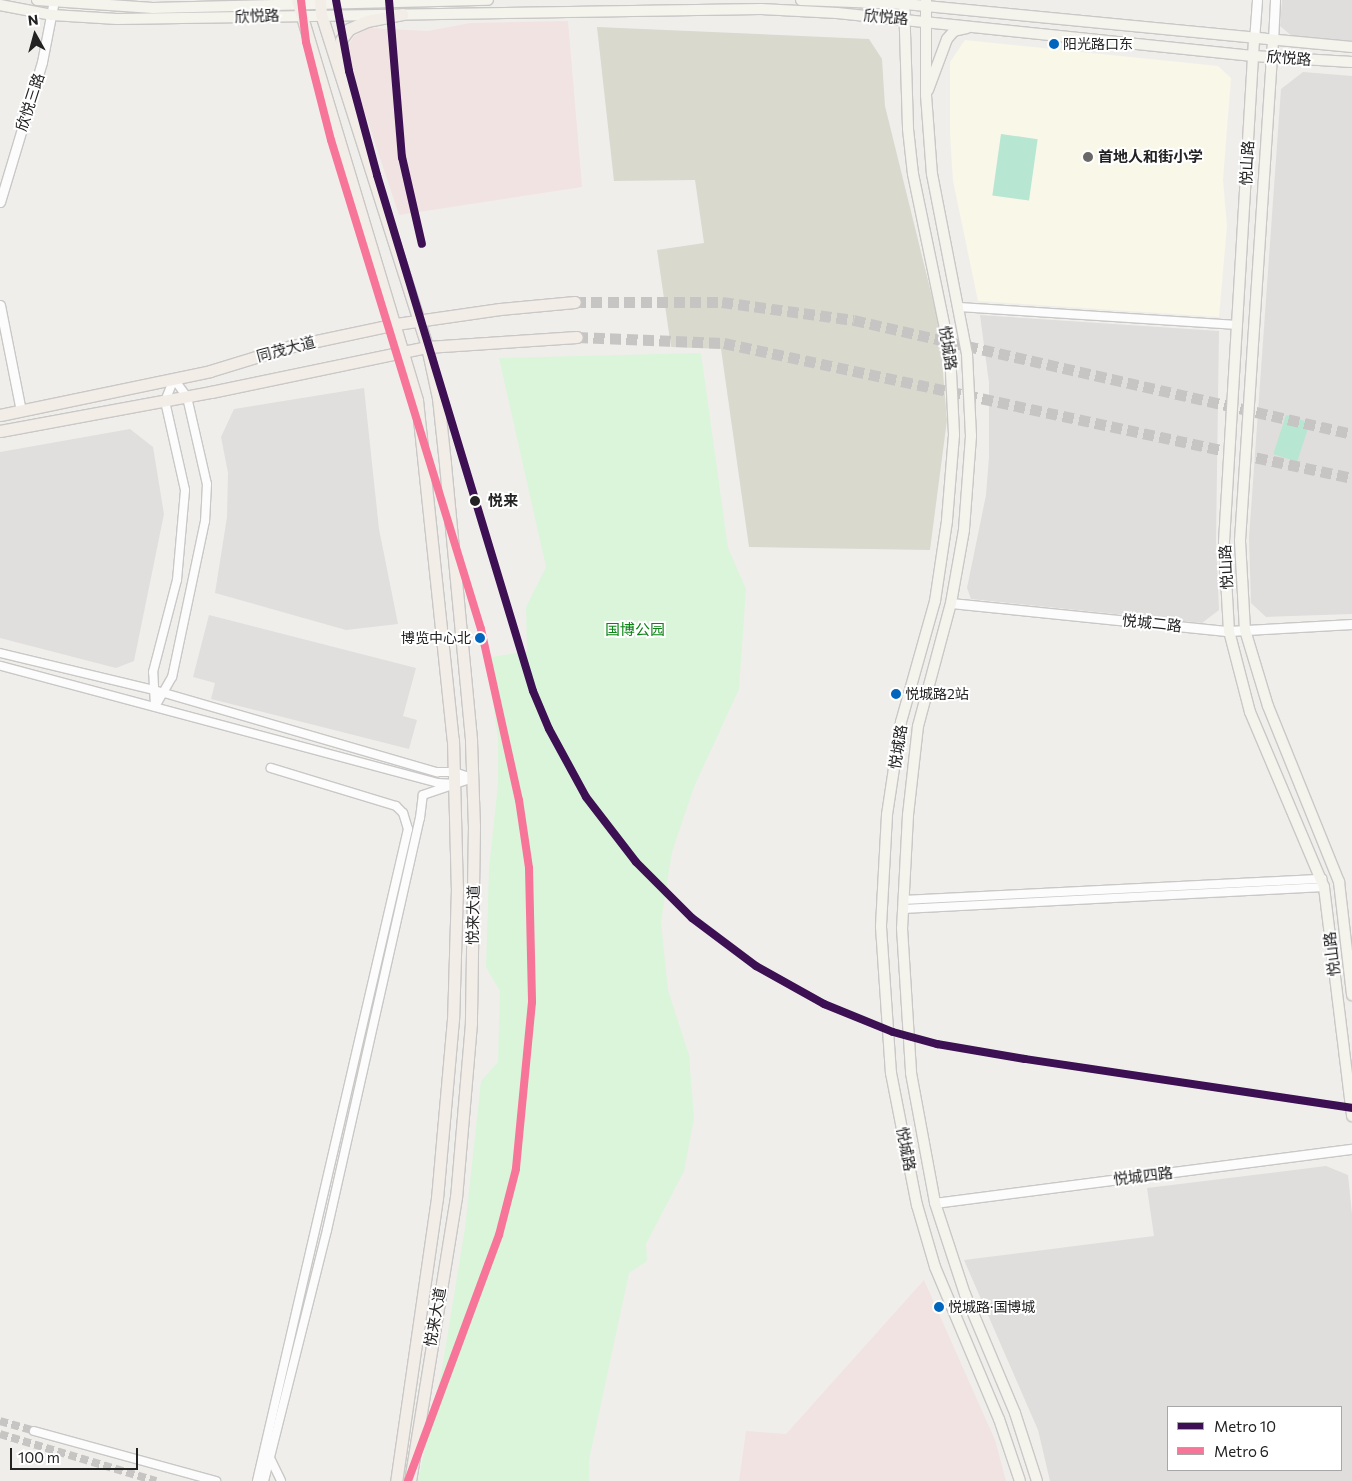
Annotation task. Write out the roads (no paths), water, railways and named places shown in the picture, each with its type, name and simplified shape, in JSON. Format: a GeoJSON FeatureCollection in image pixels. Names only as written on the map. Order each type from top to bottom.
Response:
{"type":"FeatureCollection","features":[{"type":"Feature","properties":{"kind":"main road","name":"欣悦路"},"geometry":{"type":"LineString","coordinates":[[37,0],[153,8],[297,1],[488,0]]}},
{"type":"Feature","properties":{"kind":"main road","name":"欣悦路"},"geometry":{"type":"LineString","coordinates":[[801,0],[926,3],[1254,40],[1352,48]]}},
{"type":"Feature","properties":{"kind":"main road"},"geometry":{"type":"LineString","coordinates":[[834,2],[845,0]]}},
{"type":"Feature","properties":{"kind":"main road","name":"悦来大道"},"geometry":{"type":"LineString","coordinates":[[297,1],[299,15],[404,350],[417,400],[455,784],[457,888],[453,1019],[436,1198],[396,1481]]}},
{"type":"Feature","properties":{"kind":"main road"},"geometry":{"type":"LineString","coordinates":[[320,1],[321,14],[347,95]]}},
{"type":"Feature","properties":{"kind":"main road","name":"悦城路"},"geometry":{"type":"LineString","coordinates":[[905,2],[908,129],[913,174],[950,352],[954,435],[947,521],[935,601],[901,722],[887,815],[881,927],[891,1073],[917,1205],[935,1266],[999,1418],[1020,1481]]}},
{"type":"Feature","properties":{"kind":"main road","name":"悦城路"},"geometry":{"type":"LineString","coordinates":[[926,3],[926,95],[932,174],[959,307],[968,363],[971,436],[964,530],[952,603],[918,726],[908,816],[903,905],[912,1073],[935,1203],[965,1294],[1015,1414],[1036,1481]]}},
{"type":"Feature","properties":{"kind":"main road","name":"欣悦路"},"geometry":{"type":"LineString","coordinates":[[0,5],[52,15],[154,19],[321,14],[761,9],[905,19],[1253,56],[1352,62]]}},
{"type":"Feature","properties":{"kind":"main road"},"geometry":{"type":"LineString","coordinates":[[347,95],[341,59],[344,34],[356,25],[402,14]]}},
{"type":"Feature","properties":{"kind":"main road"},"geometry":{"type":"LineString","coordinates":[[926,95],[946,39],[954,31],[970,26]]}},
{"type":"Feature","properties":{"kind":"main road","name":"悦山路"},"geometry":{"type":"LineString","coordinates":[[1254,40],[1224,542],[1229,631],[1250,712],[1323,883],[1352,1116]]}},
{"type":"Feature","properties":{"kind":"main road","name":"悦山路"},"geometry":{"type":"LineString","coordinates":[[1273,41],[1240,541],[1246,630],[1268,706],[1338,882],[1352,995]]}},
{"type":"Feature","properties":{"kind":"main road","name":"悦来大道"},"geometry":{"type":"LineString","coordinates":[[347,95],[427,346],[438,398],[473,778],[470,1022],[456,1197],[410,1481]]}},
{"type":"Feature","properties":{"kind":"main road","name":"同茂大道"},"geometry":{"type":"LineString","coordinates":[[0,415],[174,379],[288,347],[396,324],[575,302]]}},
{"type":"Feature","properties":{"kind":"main road","name":"同茂大道"},"geometry":{"type":"LineString","coordinates":[[0,431],[188,397],[427,346],[577,337]]}},
{"type":"Feature","properties":{"kind":"street","name":"悦山路"},"geometry":{"type":"LineString","coordinates":[[1254,40],[1257,0]]}},
{"type":"Feature","properties":{"kind":"street","name":"悦山路"},"geometry":{"type":"LineString","coordinates":[[1273,41],[1275,0]]}},
{"type":"Feature","properties":{"kind":"street","name":"欣悦三路"},"geometry":{"type":"LineString","coordinates":[[0,202],[42,62],[54,2]]}},
{"type":"Feature","properties":{"kind":"street"},"geometry":{"type":"LineString","coordinates":[[0,305],[21,411]]}},
{"type":"Feature","properties":{"kind":"street"},"geometry":{"type":"LineString","coordinates":[[959,307],[1237,325]]}},
{"type":"Feature","properties":{"kind":"street"},"geometry":{"type":"LineString","coordinates":[[174,379],[188,397],[207,484],[206,521],[172,677],[155,706],[153,672],[177,580],[185,490],[165,401],[174,379]]}},
{"type":"Feature","properties":{"kind":"street","name":"悦城二路"},"geometry":{"type":"LineString","coordinates":[[952,603],[1229,631],[1352,624]]}},
{"type":"Feature","properties":{"kind":"street"},"geometry":{"type":"LineString","coordinates":[[0,653],[154,690],[162,694],[437,772],[454,772],[473,778]]}},
{"type":"Feature","properties":{"kind":"street"},"geometry":{"type":"LineString","coordinates":[[0,666],[438,783],[455,784]]}},
{"type":"Feature","properties":{"kind":"street"},"geometry":{"type":"LineString","coordinates":[[257,1481],[408,829],[404,813],[396,806],[271,768]]}},
{"type":"Feature","properties":{"kind":"street"},"geometry":{"type":"LineString","coordinates":[[264,1481],[327,1230],[420,818],[423,795],[473,778]]}},
{"type":"Feature","properties":{"kind":"street"},"geometry":{"type":"LineString","coordinates":[[903,905],[1323,883]]}},
{"type":"Feature","properties":{"kind":"street","name":"悦城四路"},"geometry":{"type":"LineString","coordinates":[[935,1203],[1352,1150]]}},
{"type":"Feature","properties":{"kind":"street"},"geometry":{"type":"LineString","coordinates":[[34,1430],[216,1481]]}},
{"type":"Feature","properties":{"kind":"street"},"geometry":{"type":"LineString","coordinates":[[270,1458],[281,1481]]}},
{"type":"Feature","properties":{"kind":"tunnel"},"geometry":{"type":"LineString","coordinates":[[575,302],[722,302],[854,320],[1352,434]]}},
{"type":"Feature","properties":{"kind":"tunnel"},"geometry":{"type":"LineString","coordinates":[[577,337],[724,343],[1352,478]]}},
{"type":"Feature","properties":{"kind":"tunnel"},"geometry":{"type":"LineString","coordinates":[[0,1421],[34,1431]]}},
{"type":"Feature","properties":{"kind":"tunnel"},"geometry":{"type":"LineString","coordinates":[[0,1434],[156,1481]]}},
{"type":"Feature","properties":{"kind":"metro line","name":"6"},"geometry":{"type":"LineString","coordinates":[[301,0],[306,42],[331,140],[481,629],[519,800],[529,868],[532,1002],[516,1169],[499,1235],[408,1481]]}},
{"type":"Feature","properties":{"kind":"metro line","name":"10"},"geometry":{"type":"LineString","coordinates":[[336,0],[349,71],[377,175],[533,691],[549,729],[586,797],[636,862],[692,918],[756,966],[824,1004],[893,1032],[937,1044],[1025,1059],[1352,1108]]}},
{"type":"Feature","properties":{"kind":"metro line","name":"10"},"geometry":{"type":"LineString","coordinates":[[389,0],[402,157],[422,244]]}},
{"type":"Feature","properties":{"kind":"place","name":"阳光路口东"},"geometry":{"type":"Point","coordinates":[1054,44]}},
{"type":"Feature","properties":{"kind":"place","name":"首地人和街小学"},"geometry":{"type":"Point","coordinates":[1088,157]}},
{"type":"Feature","properties":{"kind":"place","name":"悦来"},"geometry":{"type":"Point","coordinates":[475,501]}},
{"type":"Feature","properties":{"kind":"place","name":"博览中心北"},"geometry":{"type":"Point","coordinates":[480,638]}},
{"type":"Feature","properties":{"kind":"place","name":"悦城路2站"},"geometry":{"type":"Point","coordinates":[896,694]}},
{"type":"Feature","properties":{"kind":"place","name":"悦城路·国博城"},"geometry":{"type":"Point","coordinates":[939,1307]}},
{"type":"Feature","properties":{"kind":"park label","name":"国博公园"},"geometry":{"type":"Point","coordinates":[635,630]}}]}
